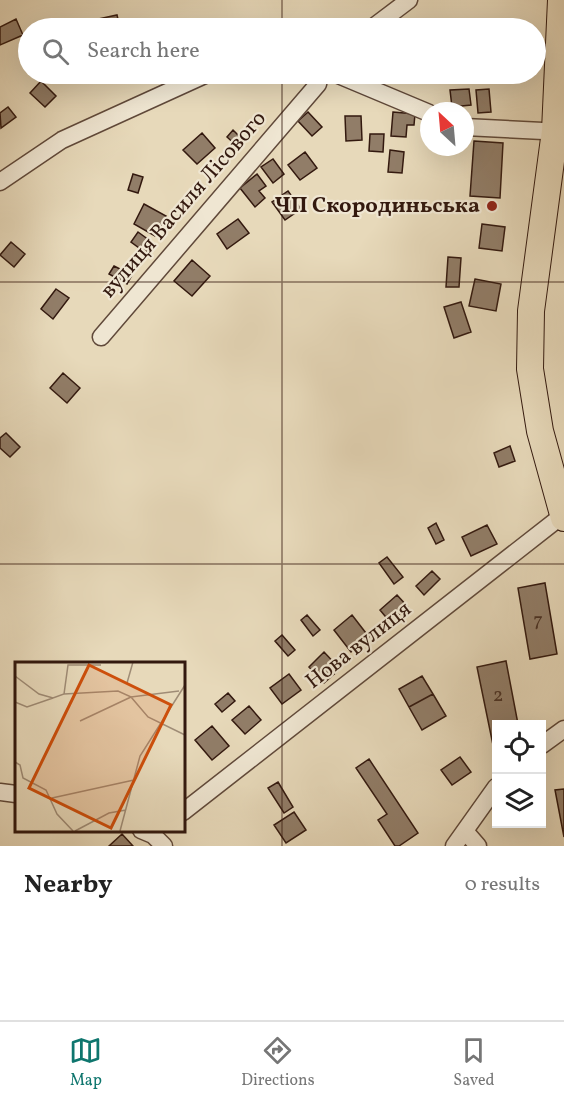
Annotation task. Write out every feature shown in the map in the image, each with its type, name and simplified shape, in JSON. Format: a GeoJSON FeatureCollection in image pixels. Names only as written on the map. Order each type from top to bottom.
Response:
{"type":"FeatureCollection","features":[{"type":"Feature","properties":{"kind":"main road"},"geometry":{"type":"LineString","coordinates":[[561,0],[560,131],[531,311],[530,369],[540,431],[564,516]]}},
{"type":"Feature","properties":{"kind":"street"},"geometry":{"type":"LineString","coordinates":[[386,18],[410,0]]}},
{"type":"Feature","properties":{"kind":"street"},"geometry":{"type":"LineString","coordinates":[[0,182],[62,140],[185,84]]}},
{"type":"Feature","properties":{"kind":"street","name":"вулиця Василя Лісового"},"geometry":{"type":"LineString","coordinates":[[101,336],[318,84]]}},
{"type":"Feature","properties":{"kind":"street"},"geometry":{"type":"LineString","coordinates":[[360,84],[420,108]]}},
{"type":"Feature","properties":{"kind":"street"},"geometry":{"type":"LineString","coordinates":[[474,127],[560,131]]}},
{"type":"Feature","properties":{"kind":"street","name":"Нова вулиця"},"geometry":{"type":"LineString","coordinates":[[184,811],[564,516]]}},
{"type":"Feature","properties":{"kind":"street"},"geometry":{"type":"LineString","coordinates":[[546,742],[564,729]]}},
{"type":"Feature","properties":{"kind":"street"},"geometry":{"type":"LineString","coordinates":[[0,792],[15,794]]}},
{"type":"Feature","properties":{"kind":"street"},"geometry":{"type":"LineString","coordinates":[[454,846],[492,793]]}},
{"type":"Feature","properties":{"kind":"street"},"geometry":{"type":"LineString","coordinates":[[465,831],[478,846]]}},
{"type":"Feature","properties":{"kind":"building"},"geometry":{"type":"Polygon","coordinates":[[[16,19],[18,37],[0,45],[0,27],[16,19]]]}},
{"type":"Feature","properties":{"kind":"building"},"geometry":{"type":"Polygon","coordinates":[[[38,84],[44,84],[56,96],[45,107],[30,93],[38,84]]]}},
{"type":"Feature","properties":{"kind":"building"},"geometry":{"type":"Polygon","coordinates":[[[469,89],[471,102],[451,102],[450,90],[469,89]]]}},
{"type":"Feature","properties":{"kind":"building"},"geometry":{"type":"Polygon","coordinates":[[[489,89],[491,112],[478,113],[476,90],[489,89]]]}},
{"type":"Feature","properties":{"kind":"building"},"geometry":{"type":"Polygon","coordinates":[[[8,107],[16,117],[1,128],[0,113],[8,107]]]}},
{"type":"Feature","properties":{"kind":"building"},"geometry":{"type":"Polygon","coordinates":[[[308,112],[322,127],[312,136],[298,121],[308,112]]]}},
{"type":"Feature","properties":{"kind":"building"},"geometry":{"type":"Polygon","coordinates":[[[393,112],[415,114],[414,125],[407,125],[406,137],[391,136],[393,112]]]}},
{"type":"Feature","properties":{"kind":"building"},"geometry":{"type":"Polygon","coordinates":[[[345,116],[361,116],[362,140],[346,141],[345,116]]]}},
{"type":"Feature","properties":{"kind":"building"},"geometry":{"type":"Polygon","coordinates":[[[233,130],[244,141],[238,147],[227,137],[233,130]]]}},
{"type":"Feature","properties":{"kind":"building"},"geometry":{"type":"Polygon","coordinates":[[[202,133],[215,148],[197,164],[183,150],[202,133]]]}},
{"type":"Feature","properties":{"kind":"building"},"geometry":{"type":"Polygon","coordinates":[[[370,134],[384,134],[383,152],[369,151],[370,134]]]}},
{"type":"Feature","properties":{"kind":"building"},"geometry":{"type":"Polygon","coordinates":[[[474,141],[503,143],[500,198],[470,196],[474,141]]]}},
{"type":"Feature","properties":{"kind":"building"},"geometry":{"type":"Polygon","coordinates":[[[390,150],[404,152],[402,173],[388,172],[390,150]]]}},
{"type":"Feature","properties":{"kind":"building"},"geometry":{"type":"Polygon","coordinates":[[[305,152],[317,168],[300,180],[288,165],[305,152]]]}},
{"type":"Feature","properties":{"kind":"building"},"geometry":{"type":"Polygon","coordinates":[[[273,159],[284,174],[273,183],[261,167],[273,159]]]}},
{"type":"Feature","properties":{"kind":"building"},"geometry":{"type":"Polygon","coordinates":[[[133,174],[143,177],[138,193],[128,190],[133,174]]]}},
{"type":"Feature","properties":{"kind":"building"},"geometry":{"type":"Polygon","coordinates":[[[257,174],[266,186],[259,191],[265,198],[255,207],[240,188],[257,174]]]}},
{"type":"Feature","properties":{"kind":"building"},"geometry":{"type":"Polygon","coordinates":[[[288,191],[301,209],[285,220],[272,202],[288,191]]]}},
{"type":"Feature","properties":{"kind":"building"},"geometry":{"type":"Polygon","coordinates":[[[144,204],[166,216],[155,236],[134,224],[144,204]]]}},
{"type":"Feature","properties":{"kind":"building"},"geometry":{"type":"Polygon","coordinates":[[[238,219],[249,233],[227,249],[217,234],[238,219]]]}},
{"type":"Feature","properties":{"kind":"building"},"geometry":{"type":"Polygon","coordinates":[[[482,224],[505,227],[502,251],[479,248],[482,224]]]}},
{"type":"Feature","properties":{"kind":"building"},"geometry":{"type":"Polygon","coordinates":[[[138,232],[153,243],[146,253],[131,242],[138,232]]]}},
{"type":"Feature","properties":{"kind":"building"},"geometry":{"type":"Polygon","coordinates":[[[11,242],[25,254],[14,267],[0,255],[11,242]]]}},
{"type":"Feature","properties":{"kind":"building"},"geometry":{"type":"Polygon","coordinates":[[[448,257],[461,258],[459,287],[446,287],[448,257]]]}},
{"type":"Feature","properties":{"kind":"building"},"geometry":{"type":"Polygon","coordinates":[[[192,260],[210,276],[192,296],[174,281],[192,260]]]}},
{"type":"Feature","properties":{"kind":"building"},"geometry":{"type":"Polygon","coordinates":[[[114,266],[132,275],[127,284],[109,274],[114,266]]]}},
{"type":"Feature","properties":{"kind":"building"},"geometry":{"type":"Polygon","coordinates":[[[475,279],[501,284],[496,311],[469,306],[475,279]]]}},
{"type":"Feature","properties":{"kind":"building"},"geometry":{"type":"Polygon","coordinates":[[[56,289],[69,298],[53,319],[41,309],[56,289]]]}},
{"type":"Feature","properties":{"kind":"building"},"geometry":{"type":"Polygon","coordinates":[[[461,302],[471,332],[454,338],[444,307],[461,302]]]}},
{"type":"Feature","properties":{"kind":"building"},"geometry":{"type":"Polygon","coordinates":[[[63,373],[80,388],[67,403],[50,388],[63,373]]]}},
{"type":"Feature","properties":{"kind":"building"},"geometry":{"type":"Polygon","coordinates":[[[6,433],[20,447],[10,457],[0,448],[0,438],[6,433]]]}},
{"type":"Feature","properties":{"kind":"building"},"geometry":{"type":"Polygon","coordinates":[[[510,446],[515,461],[499,467],[494,453],[510,446]]]}},
{"type":"Feature","properties":{"kind":"building"},"geometry":{"type":"Polygon","coordinates":[[[436,523],[444,540],[436,544],[428,528],[436,523]]]}},
{"type":"Feature","properties":{"kind":"building"},"geometry":{"type":"Polygon","coordinates":[[[487,525],[497,544],[471,556],[462,537],[487,525]]]}},
{"type":"Feature","properties":{"kind":"building"},"geometry":{"type":"Polygon","coordinates":[[[387,557],[403,577],[394,584],[379,563],[387,557]]]}},
{"type":"Feature","properties":{"kind":"building"},"geometry":{"type":"Polygon","coordinates":[[[432,571],[440,579],[424,595],[416,586],[432,571]]]}},
{"type":"Feature","properties":{"kind":"building"},"geometry":{"type":"Polygon","coordinates":[[[545,583],[557,654],[530,659],[518,588],[545,583]]]}},
{"type":"Feature","properties":{"kind":"building"},"geometry":{"type":"Polygon","coordinates":[[[397,595],[408,607],[390,622],[380,610],[397,595]]]}},
{"type":"Feature","properties":{"kind":"building"},"geometry":{"type":"Polygon","coordinates":[[[307,615],[320,630],[313,636],[301,620],[307,615]]]}},
{"type":"Feature","properties":{"kind":"building"},"geometry":{"type":"Polygon","coordinates":[[[352,615],[369,637],[351,652],[334,630],[352,615]]]}},
{"type":"Feature","properties":{"kind":"building"},"geometry":{"type":"Polygon","coordinates":[[[282,635],[295,650],[288,656],[275,641],[282,635]]]}},
{"type":"Feature","properties":{"kind":"building"},"geometry":{"type":"Polygon","coordinates":[[[324,652],[340,669],[324,683],[309,667],[324,652]]]}},
{"type":"Feature","properties":{"kind":"building"},"geometry":{"type":"Polygon","coordinates":[[[506,661],[517,720],[492,720],[492,740],[477,667],[506,661]]]}},
{"type":"Feature","properties":{"kind":"building"},"geometry":{"type":"Polygon","coordinates":[[[289,674],[301,690],[282,704],[270,688],[289,674]]]}},
{"type":"Feature","properties":{"kind":"building"},"geometry":{"type":"Polygon","coordinates":[[[422,676],[433,694],[409,707],[399,689],[422,676]]]}},
{"type":"Feature","properties":{"kind":"building"},"geometry":{"type":"Polygon","coordinates":[[[228,693],[235,701],[222,712],[215,704],[228,693]]]}},
{"type":"Feature","properties":{"kind":"building"},"geometry":{"type":"Polygon","coordinates":[[[433,694],[446,716],[422,730],[409,707],[433,694]]]}},
{"type":"Feature","properties":{"kind":"building"},"geometry":{"type":"Polygon","coordinates":[[[249,706],[261,720],[245,734],[232,720],[249,706]]]}},
{"type":"Feature","properties":{"kind":"building"},"geometry":{"type":"Polygon","coordinates":[[[212,726],[229,746],[212,760],[195,740],[212,726]]]}},
{"type":"Feature","properties":{"kind":"building"},"geometry":{"type":"Polygon","coordinates":[[[460,757],[471,772],[452,785],[441,770],[460,757]]]}},
{"type":"Feature","properties":{"kind":"building"},"geometry":{"type":"Polygon","coordinates":[[[369,759],[418,833],[399,846],[395,846],[378,820],[387,814],[356,768],[369,759]]]}},
{"type":"Feature","properties":{"kind":"building"},"geometry":{"type":"Polygon","coordinates":[[[278,782],[293,807],[284,813],[268,788],[278,782]]]}},
{"type":"Feature","properties":{"kind":"building"},"geometry":{"type":"Polygon","coordinates":[[[564,789],[564,837],[555,790],[564,789]]]}},
{"type":"Feature","properties":{"kind":"building"},"geometry":{"type":"Polygon","coordinates":[[[294,812],[306,830],[286,843],[274,825],[294,812]]]}},
{"type":"Feature","properties":{"kind":"building"},"geometry":{"type":"Polygon","coordinates":[[[122,834],[133,846],[109,846],[122,834]]]}},
{"type":"Feature","properties":{"kind":"place","name":"ЧП Скородиньська"},"geometry":{"type":"Point","coordinates":[492,206]}}]}
